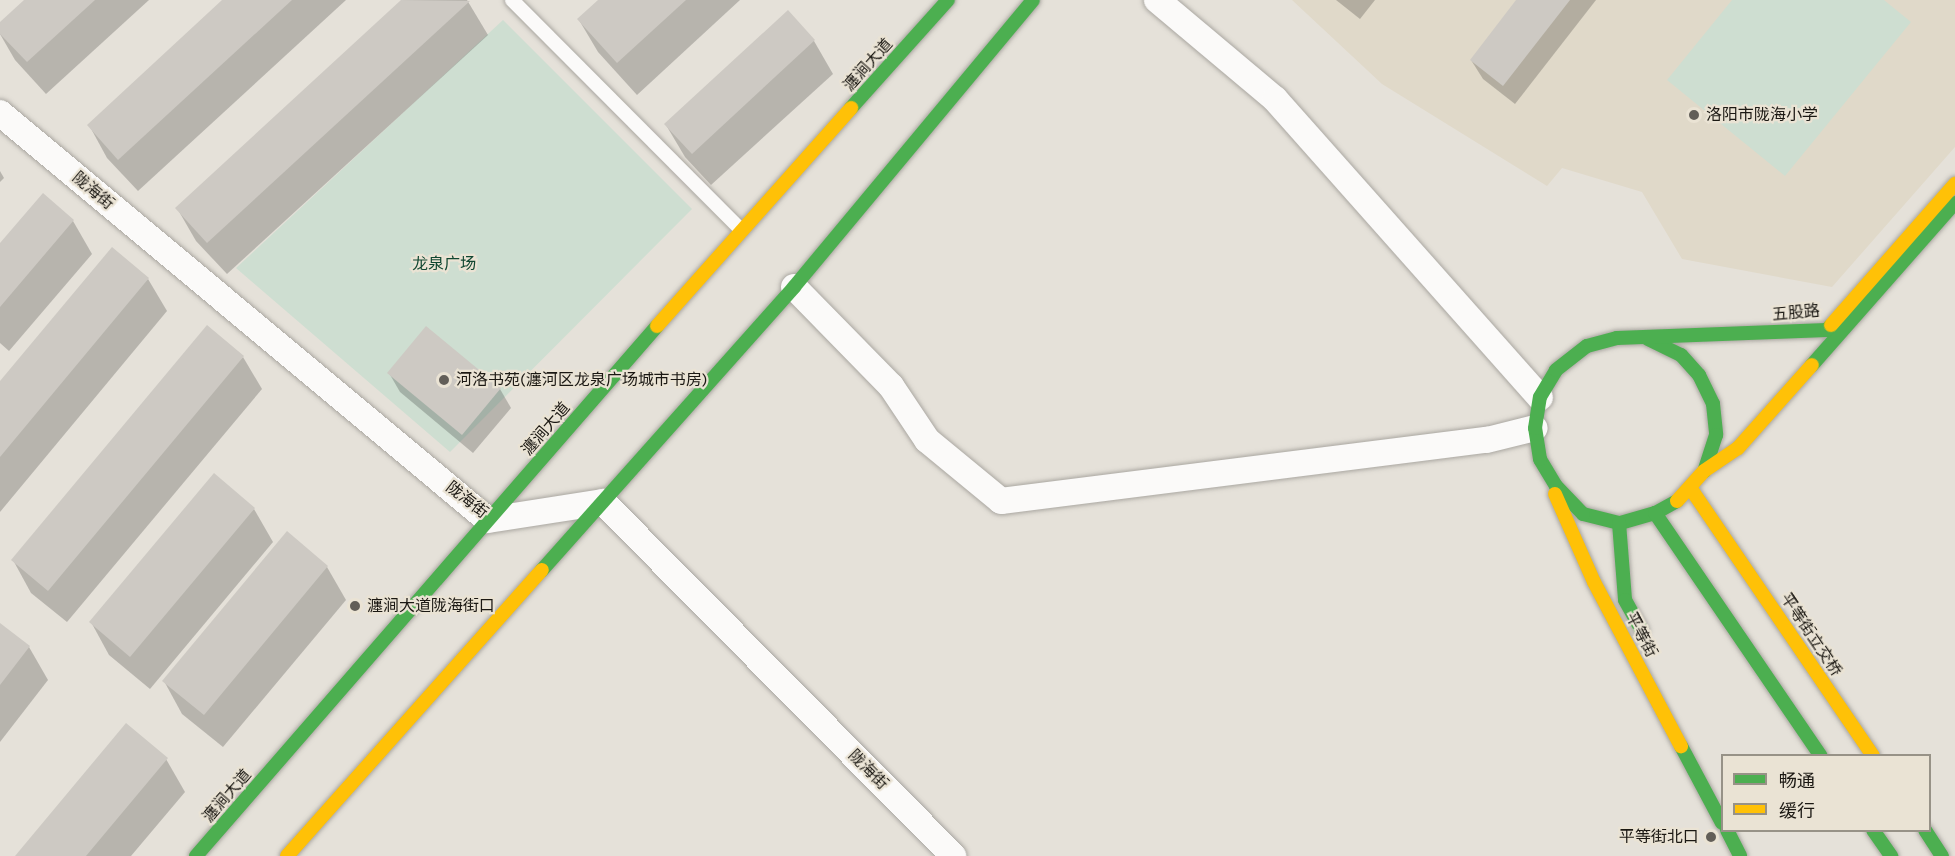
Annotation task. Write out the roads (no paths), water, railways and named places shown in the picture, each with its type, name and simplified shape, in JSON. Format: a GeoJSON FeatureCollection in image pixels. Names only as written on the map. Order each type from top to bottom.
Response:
{"type":"FeatureCollection","features":[{"type":"Feature","properties":{"kind":"main road","name":"瀍涧大道"},"geometry":{"type":"LineString","coordinates":[[196,856],[741,230],[948,0]]}},
{"type":"Feature","properties":{"kind":"main road"},"geometry":{"type":"LineString","coordinates":[[287,856],[794,287],[1034,0]]}},
{"type":"Feature","properties":{"kind":"main road","name":"五股路"},"geometry":{"type":"LineString","coordinates":[[1955,184],[1827,330],[1648,339],[1617,338],[1587,346],[1556,370],[1540,398],[1535,429],[1540,459],[1556,486],[1583,514],[1619,524],[1655,513],[1683,498],[1704,471],[1738,448],[1955,203]]}},
{"type":"Feature","properties":{"kind":"main road","name":"五股路"},"geometry":{"type":"LineString","coordinates":[[1648,339],[1681,355],[1699,375],[1713,404],[1716,435],[1704,471]]}},
{"type":"Feature","properties":{"kind":"main road","name":"平等街"},"geometry":{"type":"LineString","coordinates":[[1540,459],[1594,582],[1721,821]]}},
{"type":"Feature","properties":{"kind":"main road","name":"平等街立交桥"},"geometry":{"type":"LineString","coordinates":[[1690,489],[1872,754]]}},
{"type":"Feature","properties":{"kind":"main road"},"geometry":{"type":"LineString","coordinates":[[1655,513],[1692,562],[1820,754]]}},
{"type":"Feature","properties":{"kind":"main road","name":"平等街"},"geometry":{"type":"LineString","coordinates":[[1619,524],[1625,600],[1647,640]]}},
{"type":"Feature","properties":{"kind":"main road"},"geometry":{"type":"LineString","coordinates":[[1728,832],[1740,856]]}},
{"type":"Feature","properties":{"kind":"main road"},"geometry":{"type":"LineString","coordinates":[[1874,832],[1891,856]]}},
{"type":"Feature","properties":{"kind":"main road"},"geometry":{"type":"LineString","coordinates":[[1925,832],[1942,856]]}},
{"type":"Feature","properties":{"kind":"street"},"geometry":{"type":"LineString","coordinates":[[1157,0],[1275,99],[1540,398]]}},
{"type":"Feature","properties":{"kind":"street","name":"陇海街"},"geometry":{"type":"LineString","coordinates":[[0,113],[489,520],[603,502],[953,856]]}},
{"type":"Feature","properties":{"kind":"street"},"geometry":{"type":"LineString","coordinates":[[794,287],[891,386],[927,440],[1001,501],[1487,440],[1535,429]]}},
{"type":"Feature","properties":{"kind":"lane"},"geometry":{"type":"LineString","coordinates":[[513,0],[741,230]]}},
{"type":"Feature","properties":{"kind":"place","name":"洛阳市陇海小学"},"geometry":{"type":"Point","coordinates":[1694,115]}},
{"type":"Feature","properties":{"kind":"place","name":"河洛书苑(瀍河区龙泉广场城市书房)"},"geometry":{"type":"Point","coordinates":[444,380]}},
{"type":"Feature","properties":{"kind":"place","name":"瀍涧大道陇海街口"},"geometry":{"type":"Point","coordinates":[355,606]}},
{"type":"Feature","properties":{"kind":"place","name":"平等街北口"},"geometry":{"type":"Point","coordinates":[1711,837]}},
{"type":"Feature","properties":{"kind":"park label","name":"龙泉广场"},"geometry":{"type":"Point","coordinates":[444,264]}}]}
